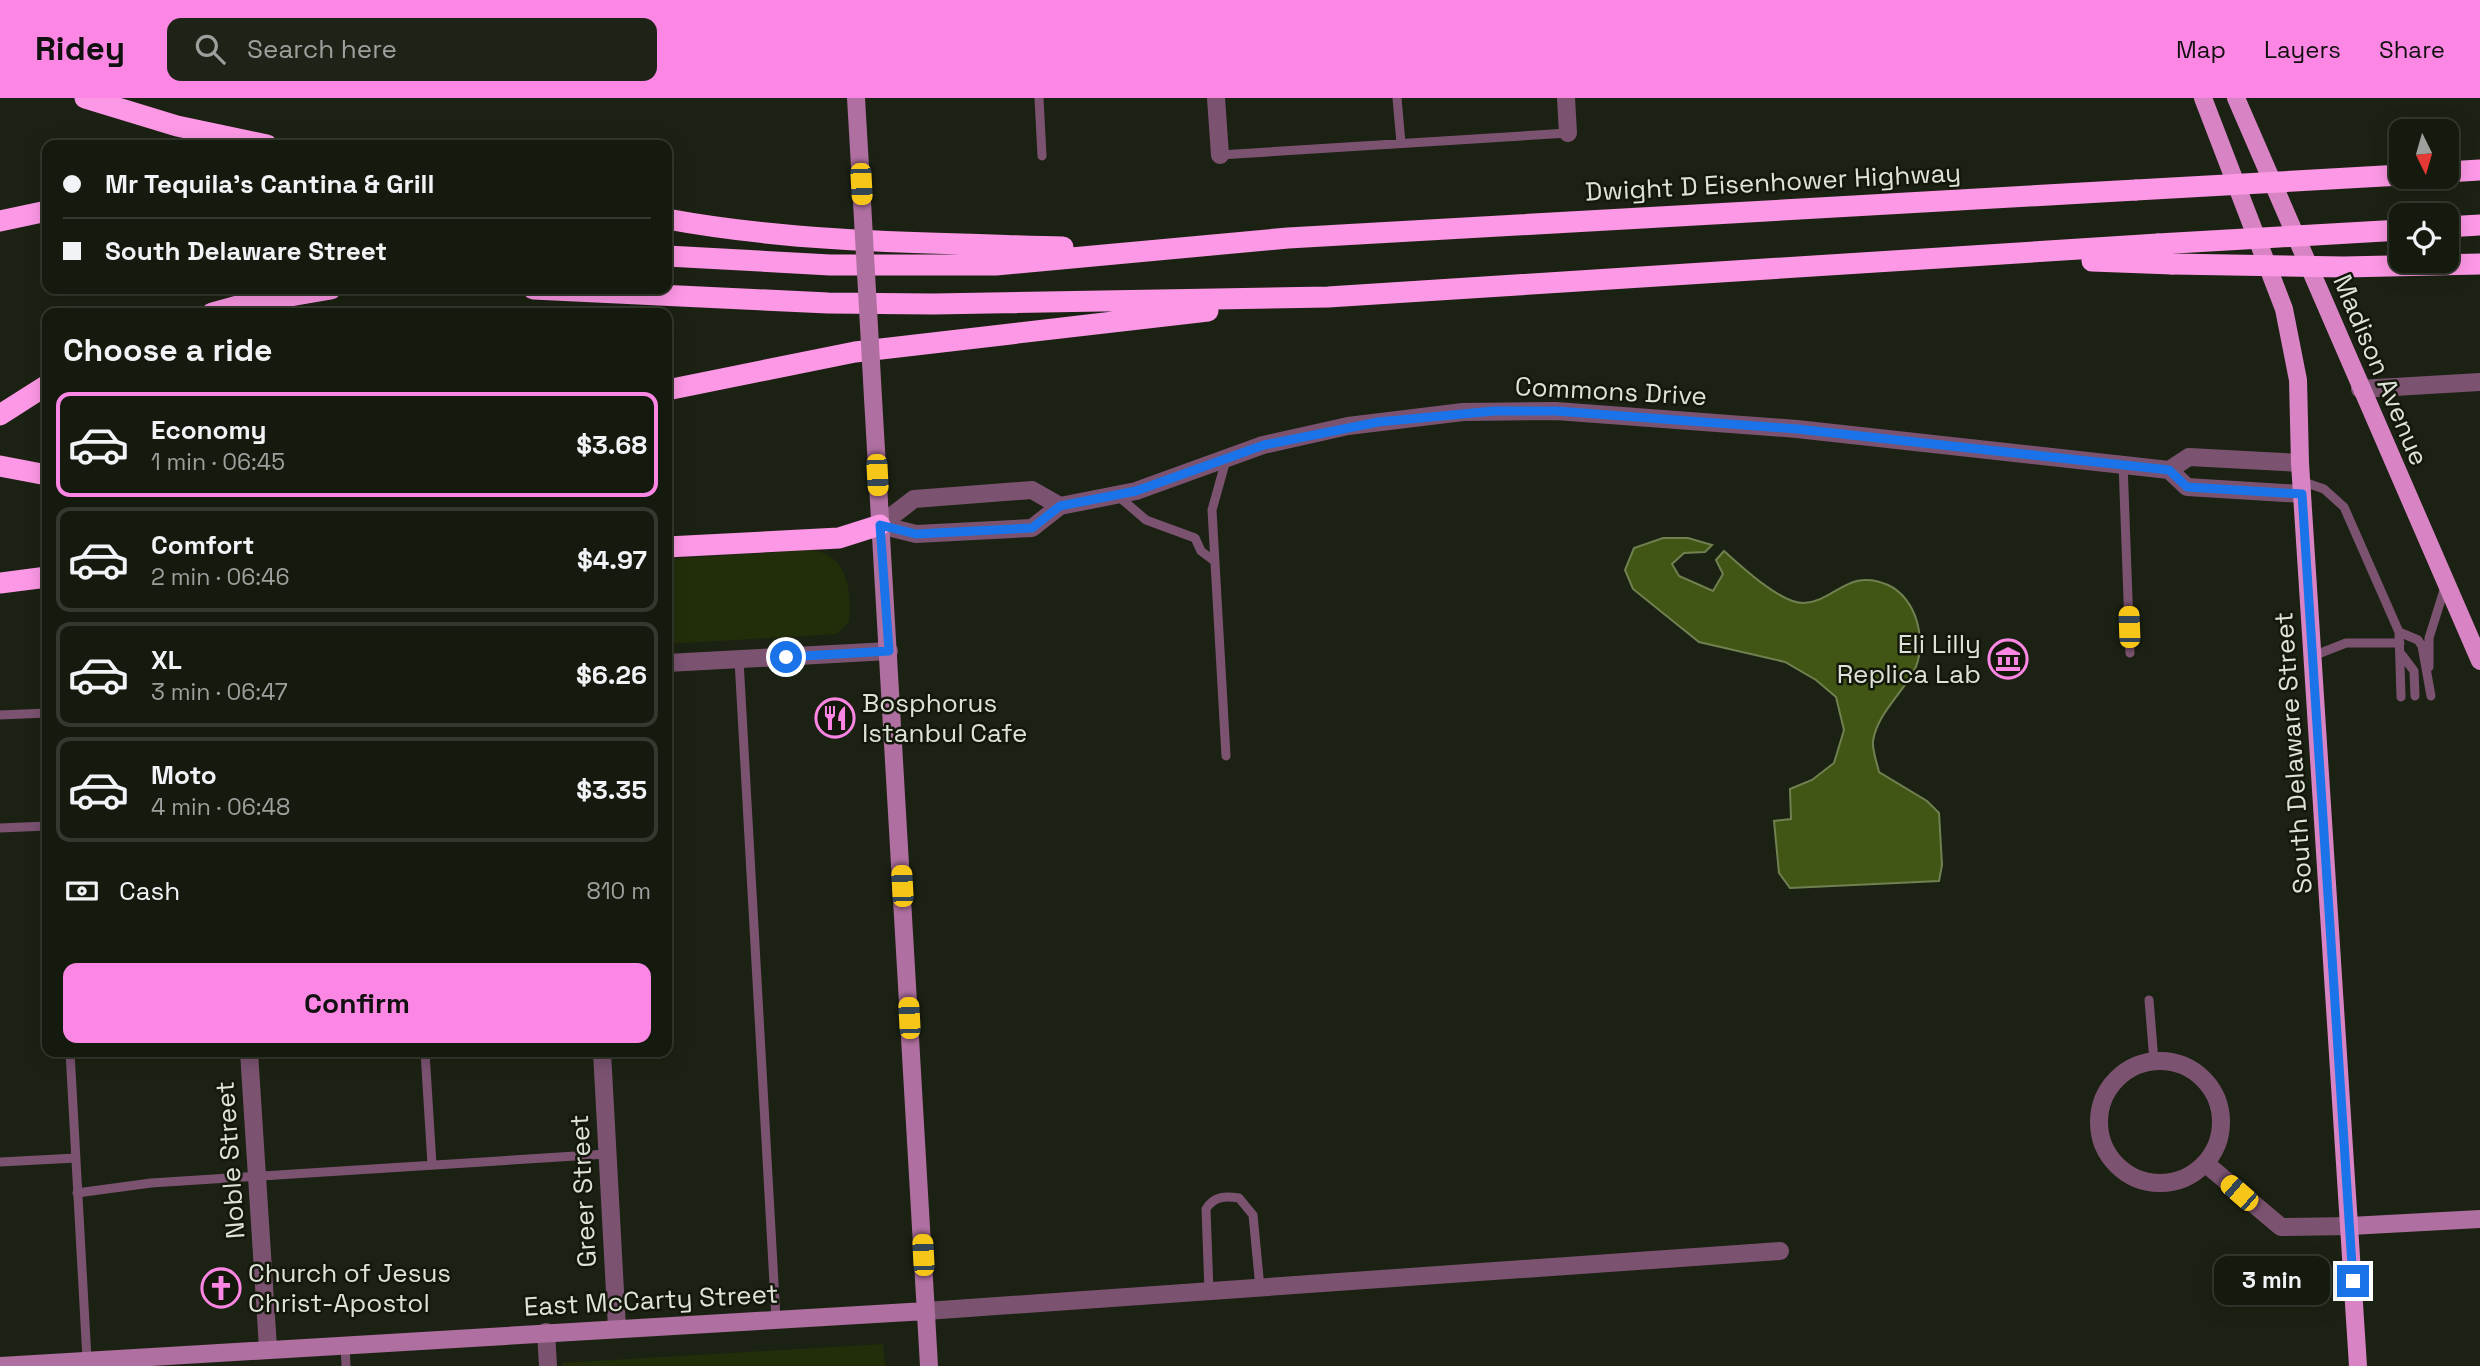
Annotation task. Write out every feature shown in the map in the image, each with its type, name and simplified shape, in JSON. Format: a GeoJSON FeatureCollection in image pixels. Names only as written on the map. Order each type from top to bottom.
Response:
{"type":"FeatureCollection","features":[{"type":"Feature","properties":{"kind":"highway"},"geometry":{"type":"LineString","coordinates":[[85,98],[177,126],[243,140]]}},
{"type":"Feature","properties":{"kind":"highway"},"geometry":{"type":"LineString","coordinates":[[2459,171],[2480,170]]}},
{"type":"Feature","properties":{"kind":"highway","name":"Dwight D Eisenhower Highway"},"geometry":{"type":"LineString","coordinates":[[1149,250],[1454,228],[2389,176]]}},
{"type":"Feature","properties":{"kind":"highway"},"geometry":{"type":"LineString","coordinates":[[0,221],[42,212]]}},
{"type":"Feature","properties":{"kind":"highway"},"geometry":{"type":"LineString","coordinates":[[672,220],[754,232],[858,241],[1149,250]]}},
{"type":"Feature","properties":{"kind":"highway"},"geometry":{"type":"LineString","coordinates":[[2459,226],[2480,225]]}},
{"type":"Feature","properties":{"kind":"highway"},"geometry":{"type":"LineString","coordinates":[[636,294],[802,302],[933,304],[1328,297],[2389,231]]}},
{"type":"Feature","properties":{"kind":"highway"},"geometry":{"type":"LineString","coordinates":[[672,256],[892,267],[996,265],[1149,250]]}},
{"type":"Feature","properties":{"kind":"highway"},"geometry":{"type":"LineString","coordinates":[[2002,256],[2172,264],[2344,267],[2480,264]]}},
{"type":"Feature","properties":{"kind":"highway"},"geometry":{"type":"LineString","coordinates":[[230,308],[301,294]]}},
{"type":"Feature","properties":{"kind":"highway"},"geometry":{"type":"LineString","coordinates":[[672,389],[855,352],[1328,297]]}},
{"type":"Feature","properties":{"kind":"highway"},"geometry":{"type":"LineString","coordinates":[[0,415],[42,388]]}},
{"type":"Feature","properties":{"kind":"highway"},"geometry":{"type":"LineString","coordinates":[[0,466],[42,474]]}},
{"type":"Feature","properties":{"kind":"highway"},"geometry":{"type":"LineString","coordinates":[[672,547],[839,538],[880,525]]}},
{"type":"Feature","properties":{"kind":"highway"},"geometry":{"type":"LineString","coordinates":[[0,583],[42,577]]}},
{"type":"Feature","properties":{"kind":"main road"},"geometry":{"type":"LineString","coordinates":[[856,98],[929,1366]]}},
{"type":"Feature","properties":{"kind":"main road","name":"South Delaware Street"},"geometry":{"type":"LineString","coordinates":[[2203,98],[2284,309],[2298,380],[2301,479],[2358,1366]]}},
{"type":"Feature","properties":{"kind":"main road","name":"Madison Avenue"},"geometry":{"type":"LineString","coordinates":[[2236,98],[2480,661]]}},
{"type":"Feature","properties":{"kind":"main road"},"geometry":{"type":"LineString","coordinates":[[2350,1226],[2480,1219]]}},
{"type":"Feature","properties":{"kind":"main road","name":"East McCarty Street"},"geometry":{"type":"LineString","coordinates":[[0,1366],[87,1359],[139,1361],[268,1348],[926,1311]]}},
{"type":"Feature","properties":{"kind":"street"},"geometry":{"type":"LineString","coordinates":[[1216,98],[1220,155]]}},
{"type":"Feature","properties":{"kind":"street"},"geometry":{"type":"LineString","coordinates":[[1566,98],[1568,133]]}},
{"type":"Feature","properties":{"kind":"street"},"geometry":{"type":"LineString","coordinates":[[2360,389],[2480,382]]}},
{"type":"Feature","properties":{"kind":"street","name":"Commons Drive"},"geometry":{"type":"LineString","coordinates":[[1060,506],[1117,495],[1264,445],[1357,425],[1463,412],[1523,410],[1797,429],[2169,470]]}},
{"type":"Feature","properties":{"kind":"street"},"geometry":{"type":"LineString","coordinates":[[2189,457],[2301,479],[2187,487],[2169,470],[2189,457]]}},
{"type":"Feature","properties":{"kind":"street"},"geometry":{"type":"LineString","coordinates":[[1032,490],[1060,506],[1032,528],[916,534],[880,525],[914,499],[1032,490]]}},
{"type":"Feature","properties":{"kind":"street"},"geometry":{"type":"LineString","coordinates":[[672,663],[889,651]]}},
{"type":"Feature","properties":{"kind":"street","name":"Noble Street"},"geometry":{"type":"LineString","coordinates":[[249,1057],[268,1348]]}},
{"type":"Feature","properties":{"kind":"street","name":"Greer Street"},"geometry":{"type":"LineString","coordinates":[[602,1057],[617,1328]]}},
{"type":"Feature","properties":{"kind":"street"},"geometry":{"type":"LineString","coordinates":[[2154,1061],[2169,1061],[2193,1070],[2214,1094],[2221,1127],[2215,1149],[2205,1163],[2181,1179],[2153,1182],[2126,1173],[2107,1153],[2099,1127],[2100,1109],[2106,1092],[2124,1073],[2154,1061]]}},
{"type":"Feature","properties":{"kind":"street"},"geometry":{"type":"LineString","coordinates":[[2205,1163],[2281,1227],[2350,1226]]}},
{"type":"Feature","properties":{"kind":"street","name":"East McCarty Street"},"geometry":{"type":"LineString","coordinates":[[926,1311],[1780,1251]]}},
{"type":"Feature","properties":{"kind":"street"},"geometry":{"type":"LineString","coordinates":[[546,1332],[548,1366]]}},
{"type":"Feature","properties":{"kind":"lane"},"geometry":{"type":"LineString","coordinates":[[1039,98],[1042,156]]}},
{"type":"Feature","properties":{"kind":"lane"},"geometry":{"type":"LineString","coordinates":[[1397,98],[1401,144]]}},
{"type":"Feature","properties":{"kind":"lane"},"geometry":{"type":"LineString","coordinates":[[1220,155],[1568,133]]}},
{"type":"Feature","properties":{"kind":"lane"},"geometry":{"type":"LineString","coordinates":[[1226,458],[1212,510],[1226,756]]}},
{"type":"Feature","properties":{"kind":"lane"},"geometry":{"type":"LineString","coordinates":[[2123,463],[2130,653]]}},
{"type":"Feature","properties":{"kind":"lane"},"geometry":{"type":"LineString","coordinates":[[2301,479],[2324,489],[2344,508],[2399,632],[2402,655],[2398,668],[2401,697]]}},
{"type":"Feature","properties":{"kind":"lane"},"geometry":{"type":"LineString","coordinates":[[1117,495],[1146,520],[1195,538],[1201,551],[1213,561]]}},
{"type":"Feature","properties":{"kind":"lane"},"geometry":{"type":"LineString","coordinates":[[2431,696],[2428,667],[2430,638],[2445,584]]}},
{"type":"Feature","properties":{"kind":"lane"},"geometry":{"type":"LineString","coordinates":[[2399,632],[2418,640],[2428,667]]}},
{"type":"Feature","properties":{"kind":"lane"},"geometry":{"type":"LineString","coordinates":[[2313,656],[2346,643],[2400,643]]}},
{"type":"Feature","properties":{"kind":"lane"},"geometry":{"type":"LineString","coordinates":[[2402,655],[2414,671],[2416,696]]}},
{"type":"Feature","properties":{"kind":"lane"},"geometry":{"type":"LineString","coordinates":[[740,660],[776,1319]]}},
{"type":"Feature","properties":{"kind":"lane"},"geometry":{"type":"LineString","coordinates":[[0,715],[42,713]]}},
{"type":"Feature","properties":{"kind":"lane"},"geometry":{"type":"LineString","coordinates":[[0,828],[42,826]]}},
{"type":"Feature","properties":{"kind":"lane"},"geometry":{"type":"LineString","coordinates":[[2149,1000],[2154,1061]]}},
{"type":"Feature","properties":{"kind":"lane"},"geometry":{"type":"LineString","coordinates":[[70,1057],[87,1359]]}},
{"type":"Feature","properties":{"kind":"lane"},"geometry":{"type":"LineString","coordinates":[[425,1057],[432,1165]]}},
{"type":"Feature","properties":{"kind":"lane"},"geometry":{"type":"LineString","coordinates":[[78,1193],[150,1183],[607,1154]]}},
{"type":"Feature","properties":{"kind":"lane"},"geometry":{"type":"LineString","coordinates":[[0,1162],[76,1158]]}},
{"type":"Feature","properties":{"kind":"lane"},"geometry":{"type":"LineString","coordinates":[[1210,1293],[1206,1209],[1211,1201],[1221,1197],[1239,1198],[1253,1215],[1260,1289]]}},
{"type":"Feature","properties":{"kind":"lane"},"geometry":{"type":"LineString","coordinates":[[345,1344],[346,1366]]}},
{"type":"Feature","properties":{"kind":"shaded area"},"geometry":{"type":"Polygon","coordinates":[[[1663,538],[1688,538],[1712,545],[1705,552],[1684,553],[1672,564],[1679,576],[1713,591],[1723,574],[1716,560],[1724,551],[1772,591],[1794,601],[1814,601],[1862,580],[1888,585],[1906,600],[1913,611],[1920,636],[1918,661],[1913,673],[1879,722],[1873,748],[1879,772],[1927,801],[1939,813],[1942,865],[1939,881],[1790,888],[1779,873],[1774,821],[1791,819],[1790,789],[1812,780],[1834,763],[1844,730],[1836,697],[1816,680],[1785,662],[1699,642],[1633,589],[1625,570],[1634,548],[1663,538]]]}},
{"type":"Feature","properties":{"kind":"shaded area"},"geometry":{"type":"Polygon","coordinates":[[[810,550],[822,553],[832,558],[845,575],[849,622],[836,634],[672,644],[672,559],[810,550]]]}},
{"type":"Feature","properties":{"kind":"shaded area"},"geometry":{"type":"Polygon","coordinates":[[[883,1344],[885,1366],[562,1366],[562,1363],[883,1344]]]}},
{"type":"Feature","properties":{"kind":"place","name":"Eli Lilly Replica Lab"},"geometry":{"type":"Point","coordinates":[2008,659]}},
{"type":"Feature","properties":{"kind":"place","name":"Bosphorus Istanbul Cafe"},"geometry":{"type":"Point","coordinates":[835,718]}},
{"type":"Feature","properties":{"kind":"place","name":"Church of Jesus Christ-Apostol"},"geometry":{"type":"Point","coordinates":[221,1288]}},
{"type":"Feature","properties":{"kind":"route"},"geometry":{"type":"LineString","coordinates":[[786,657],[889,651],[880,525],[916,534],[1032,528],[1060,506],[1136,491],[1264,445],[1348,426],[1463,412],[1556,411],[1797,429],[2123,463],[2169,470],[2187,487],[2302,494],[2353,1281]]}}]}
